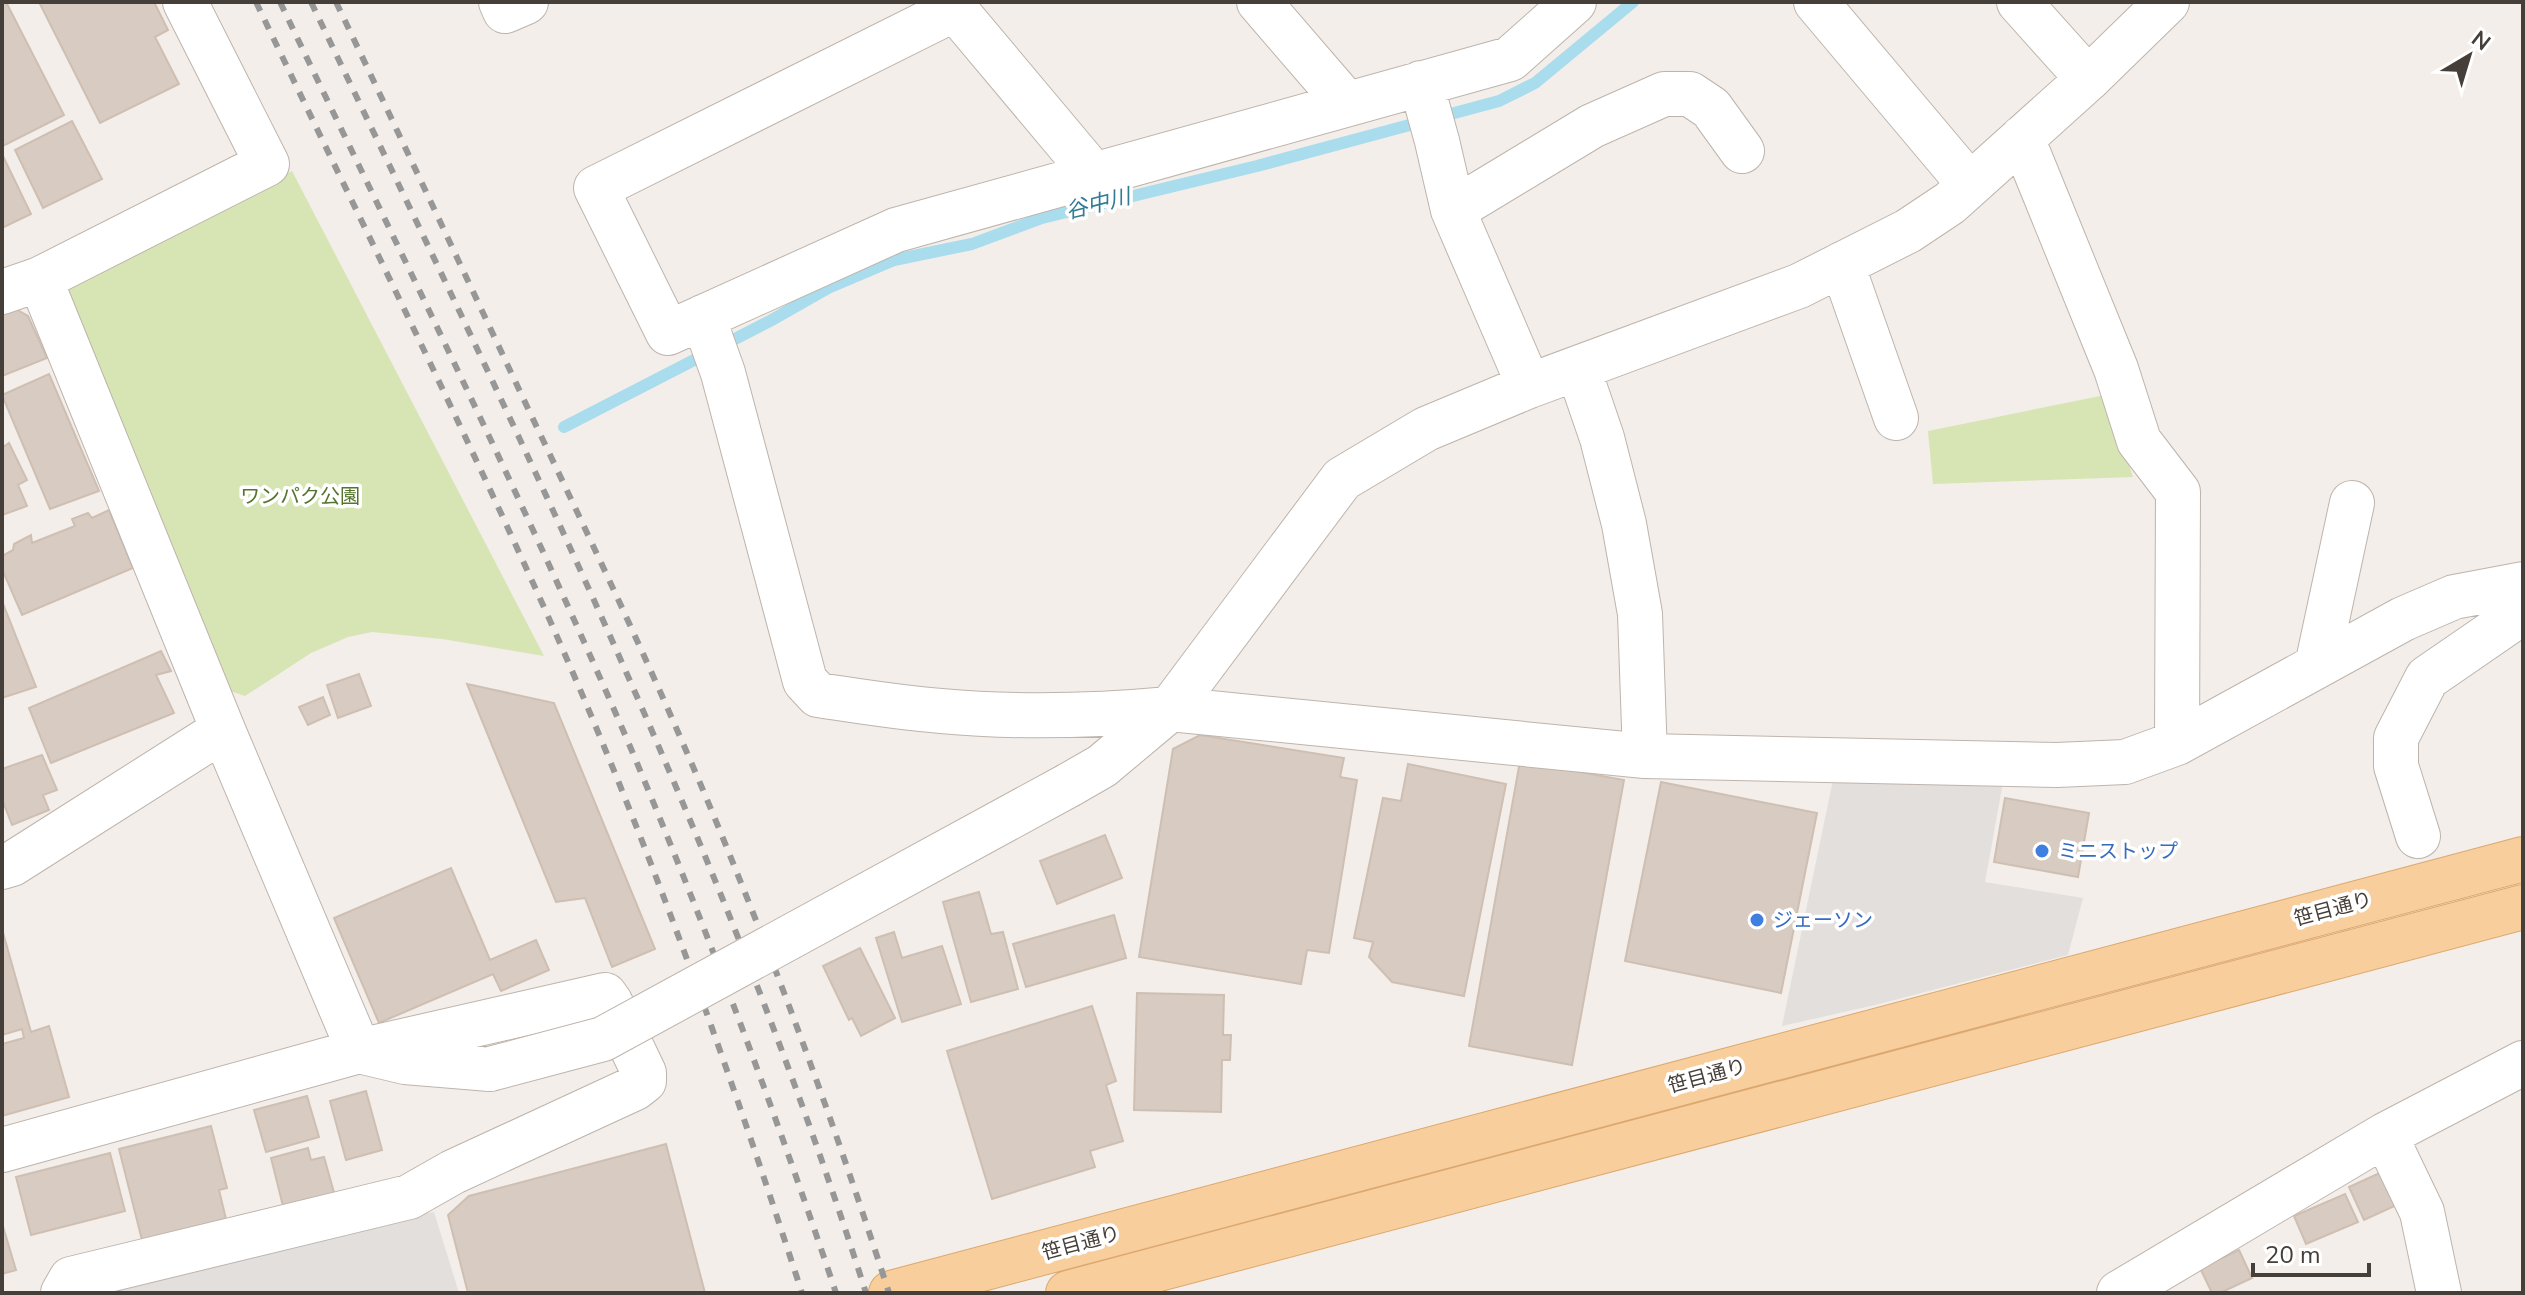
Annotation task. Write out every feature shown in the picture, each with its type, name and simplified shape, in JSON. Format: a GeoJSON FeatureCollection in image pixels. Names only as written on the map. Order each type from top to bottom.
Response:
{"type":"FeatureCollection","features":[{"type":"Feature","properties":{"kind":"main road","name":"笹目通り"},"geometry":{"type":"LineString","coordinates":[[891,1293],[2523,859]]}},
{"type":"Feature","properties":{"kind":"main road"},"geometry":{"type":"LineString","coordinates":[[1068,1293],[2523,907]]}},
{"type":"Feature","properties":{"kind":"street"},"geometry":{"type":"LineString","coordinates":[[185,2],[267,164],[21,285],[223,730],[359,1051]]}},
{"type":"Feature","properties":{"kind":"street"},"geometry":{"type":"LineString","coordinates":[[501,2],[505,11],[526,2]]}},
{"type":"Feature","properties":{"kind":"street"},"geometry":{"type":"LineString","coordinates":[[1259,2],[1347,104]]}},
{"type":"Feature","properties":{"kind":"street"},"geometry":{"type":"LineString","coordinates":[[1094,175],[952,6],[596,188],[668,333],[896,230],[1094,175],[1347,104],[1428,108],[1510,59],[1574,2]]}},
{"type":"Feature","properties":{"kind":"street"},"geometry":{"type":"LineString","coordinates":[[1816,2],[1970,185]]}},
{"type":"Feature","properties":{"kind":"street"},"geometry":{"type":"LineString","coordinates":[[2019,2],[2088,79]]}},
{"type":"Feature","properties":{"kind":"street"},"geometry":{"type":"LineString","coordinates":[[359,1051],[405,1062],[490,1069],[603,1039],[1102,766],[1170,709],[1342,479],[1426,429],[1529,386],[1799,286],[1908,231],[1950,203],[2088,79],[2167,2]]}},
{"type":"Feature","properties":{"kind":"street"},"geometry":{"type":"LineString","coordinates":[[1453,210],[1592,126],[1664,94],[1690,94],[1711,108],[1742,151]]}},
{"type":"Feature","properties":{"kind":"street"},"geometry":{"type":"LineString","coordinates":[[1428,108],[1453,210],[1529,386]]}},
{"type":"Feature","properties":{"kind":"street"},"geometry":{"type":"LineString","coordinates":[[2022,138],[2116,369],[2139,441],[2178,492],[2177,743]]}},
{"type":"Feature","properties":{"kind":"street"},"geometry":{"type":"LineString","coordinates":[[1842,264],[1896,418]]}},
{"type":"Feature","properties":{"kind":"street"},"geometry":{"type":"LineString","coordinates":[[703,317],[723,373],[805,681],[818,695],[939,711],[1028,716],[1170,709],[1645,756],[2057,765],[2125,762],[2177,743],[2403,619],[2454,597],[2523,584]]}},
{"type":"Feature","properties":{"kind":"street"},"geometry":{"type":"LineString","coordinates":[[1578,368],[1602,438],[1624,524],[1640,614],[1645,756]]}},
{"type":"Feature","properties":{"kind":"street"},"geometry":{"type":"LineString","coordinates":[[2317,666],[2352,503]]}},
{"type":"Feature","properties":{"kind":"street"},"geometry":{"type":"LineString","coordinates":[[2418,836],[2396,766],[2396,738],[2427,678],[2523,612]]}},
{"type":"Feature","properties":{"kind":"street"},"geometry":{"type":"LineString","coordinates":[[5,858],[223,730]]}},
{"type":"Feature","properties":{"kind":"street"},"geometry":{"type":"LineString","coordinates":[[2,1150],[359,1051],[605,995],[644,1073],[644,1081],[635,1088],[453,1172],[409,1197],[71,1279],[63,1293]]}},
{"type":"Feature","properties":{"kind":"street"},"geometry":{"type":"LineString","coordinates":[[2121,1293],[2385,1135],[2523,1063]]}},
{"type":"Feature","properties":{"kind":"street"},"geometry":{"type":"LineString","coordinates":[[2385,1135],[2422,1212],[2439,1293]]}},
{"type":"Feature","properties":{"kind":"green space","name":"ワンパク公園"},"geometry":{"type":"Polygon","coordinates":[[[292,171],[544,656],[442,639],[372,632],[348,637],[311,653],[245,696],[227,690],[63,295],[70,281],[292,171]]]}},
{"type":"Feature","properties":{"kind":"green space"},"geometry":{"type":"Polygon","coordinates":[[[2105,395],[2133,477],[1933,484],[1928,431],[2105,395]]]}},
{"type":"Feature","properties":{"kind":"shaded area"},"geometry":{"type":"Polygon","coordinates":[[[1835,770],[2004,777],[1985,882],[2083,898],[2068,955],[1782,1026],[1835,770]]]}},
{"type":"Feature","properties":{"kind":"shaded area"},"geometry":{"type":"Polygon","coordinates":[[[434,1212],[459,1293],[95,1293],[291,1236],[434,1212]]]}},
{"type":"Feature","properties":{"kind":"building"},"geometry":{"type":"Polygon","coordinates":[[[2,2],[6,2],[64,115],[3,146],[2,2]]]}},
{"type":"Feature","properties":{"kind":"building"},"geometry":{"type":"Polygon","coordinates":[[[39,2],[154,2],[168,30],[155,37],[179,84],[100,123],[39,2]]]}},
{"type":"Feature","properties":{"kind":"building"},"geometry":{"type":"Polygon","coordinates":[[[72,121],[102,179],[43,208],[15,150],[72,121]]]}},
{"type":"Feature","properties":{"kind":"building"},"geometry":{"type":"Polygon","coordinates":[[[2,154],[31,214],[2,228],[2,154]]]}},
{"type":"Feature","properties":{"kind":"building"},"geometry":{"type":"Polygon","coordinates":[[[14,308],[28,316],[47,358],[2,376],[2,313],[14,308]]]}},
{"type":"Feature","properties":{"kind":"building"},"geometry":{"type":"Polygon","coordinates":[[[49,374],[99,491],[50,509],[2,395],[49,374]]]}},
{"type":"Feature","properties":{"kind":"building"},"geometry":{"type":"Polygon","coordinates":[[[9,443],[27,480],[18,485],[27,506],[2,515],[2,445],[9,443]]]}},
{"type":"Feature","properties":{"kind":"building"},"geometry":{"type":"Polygon","coordinates":[[[109,510],[133,568],[22,615],[2,569],[2,556],[13,550],[14,544],[31,535],[32,543],[75,526],[72,519],[88,513],[92,518],[109,510]]]}},
{"type":"Feature","properties":{"kind":"building"},"geometry":{"type":"Polygon","coordinates":[[[2,601],[36,687],[2,698],[2,601]]]}},
{"type":"Feature","properties":{"kind":"building"},"geometry":{"type":"Polygon","coordinates":[[[161,651],[171,671],[156,675],[174,713],[51,763],[29,708],[161,651]]]}},
{"type":"Feature","properties":{"kind":"building"},"geometry":{"type":"Polygon","coordinates":[[[359,674],[371,706],[338,718],[327,685],[359,674]]]}},
{"type":"Feature","properties":{"kind":"building"},"geometry":{"type":"Polygon","coordinates":[[[467,684],[554,703],[655,949],[612,967],[585,898],[556,902],[467,684]]]}},
{"type":"Feature","properties":{"kind":"building"},"geometry":{"type":"Polygon","coordinates":[[[323,697],[330,715],[308,725],[299,707],[323,697]]]}},
{"type":"Feature","properties":{"kind":"building"},"geometry":{"type":"Polygon","coordinates":[[[1200,735],[1344,758],[1340,777],[1357,780],[1329,953],[1307,950],[1301,984],[1139,957],[1173,749],[1200,735]]]}},
{"type":"Feature","properties":{"kind":"building"},"geometry":{"type":"Polygon","coordinates":[[[42,755],[57,790],[43,795],[49,810],[12,825],[2,799],[2,769],[42,755]]]}},
{"type":"Feature","properties":{"kind":"building"},"geometry":{"type":"Polygon","coordinates":[[[1520,761],[1624,780],[1572,1065],[1469,1046],[1520,761]]]}},
{"type":"Feature","properties":{"kind":"building"},"geometry":{"type":"Polygon","coordinates":[[[1408,764],[1506,784],[1464,996],[1392,982],[1369,957],[1373,942],[1354,938],[1383,798],[1401,801],[1408,764]]]}},
{"type":"Feature","properties":{"kind":"building"},"geometry":{"type":"Polygon","coordinates":[[[1661,782],[1817,813],[1781,993],[1625,961],[1661,782]]]}},
{"type":"Feature","properties":{"kind":"building"},"geometry":{"type":"Polygon","coordinates":[[[2005,798],[2089,813],[2078,877],[1994,862],[2005,798]]]}},
{"type":"Feature","properties":{"kind":"building"},"geometry":{"type":"Polygon","coordinates":[[[1105,835],[1122,878],[1057,904],[1040,861],[1105,835]]]}},
{"type":"Feature","properties":{"kind":"building"},"geometry":{"type":"Polygon","coordinates":[[[451,868],[490,960],[536,940],[549,970],[501,991],[493,974],[379,1023],[334,918],[451,868]]]}},
{"type":"Feature","properties":{"kind":"building"},"geometry":{"type":"Polygon","coordinates":[[[979,892],[991,934],[1003,932],[1018,989],[971,1002],[943,902],[979,892]]]}},
{"type":"Feature","properties":{"kind":"building"},"geometry":{"type":"Polygon","coordinates":[[[1114,915],[1126,958],[1026,987],[1013,944],[1114,915]]]}},
{"type":"Feature","properties":{"kind":"building"},"geometry":{"type":"Polygon","coordinates":[[[2,929],[31,1032],[49,1026],[69,1097],[2,1116],[2,1044],[24,1038],[22,1029],[2,1035],[2,929]]]}},
{"type":"Feature","properties":{"kind":"building"},"geometry":{"type":"Polygon","coordinates":[[[894,932],[902,958],[942,946],[961,1004],[902,1022],[876,938],[894,932]]]}},
{"type":"Feature","properties":{"kind":"building"},"geometry":{"type":"Polygon","coordinates":[[[860,948],[895,1018],[861,1036],[852,1018],[849,1020],[823,966],[860,948]]]}},
{"type":"Feature","properties":{"kind":"building"},"geometry":{"type":"Polygon","coordinates":[[[1137,993],[1224,995],[1223,1035],[1231,1035],[1230,1060],[1222,1060],[1221,1112],[1134,1110],[1137,993]]]}},
{"type":"Feature","properties":{"kind":"building"},"geometry":{"type":"Polygon","coordinates":[[[1092,1006],[1116,1081],[1106,1085],[1123,1141],[1090,1151],[1095,1167],[992,1199],[947,1051],[1092,1006]]]}},
{"type":"Feature","properties":{"kind":"building"},"geometry":{"type":"Polygon","coordinates":[[[366,1091],[382,1150],[346,1160],[330,1101],[366,1091]]]}},
{"type":"Feature","properties":{"kind":"building"},"geometry":{"type":"Polygon","coordinates":[[[307,1096],[319,1137],[266,1152],[254,1110],[307,1096]]]}},
{"type":"Feature","properties":{"kind":"building"},"geometry":{"type":"Polygon","coordinates":[[[211,1126],[227,1188],[219,1190],[226,1219],[142,1240],[119,1149],[211,1126]]]}},
{"type":"Feature","properties":{"kind":"building"},"geometry":{"type":"Polygon","coordinates":[[[666,1144],[705,1293],[468,1293],[448,1215],[469,1196],[666,1144]]]}},
{"type":"Feature","properties":{"kind":"building"},"geometry":{"type":"Polygon","coordinates":[[[308,1148],[311,1160],[324,1157],[335,1196],[284,1210],[271,1158],[308,1148]]]}},
{"type":"Feature","properties":{"kind":"building"},"geometry":{"type":"Polygon","coordinates":[[[110,1153],[125,1211],[31,1235],[16,1177],[110,1153]]]}},
{"type":"Feature","properties":{"kind":"building"},"geometry":{"type":"Polygon","coordinates":[[[2386,1170],[2401,1203],[2364,1220],[2349,1187],[2386,1170]]]}},
{"type":"Feature","properties":{"kind":"building"},"geometry":{"type":"Polygon","coordinates":[[[2345,1194],[2358,1222],[2306,1244],[2294,1216],[2345,1194]]]}},
{"type":"Feature","properties":{"kind":"building"},"geometry":{"type":"Polygon","coordinates":[[[2,1223],[16,1270],[2,1274],[2,1223]]]}},
{"type":"Feature","properties":{"kind":"building"},"geometry":{"type":"Polygon","coordinates":[[[2239,1250],[2252,1278],[2220,1293],[2212,1293],[2200,1268],[2239,1250]]]}},
{"type":"Feature","properties":{"kind":"waterway","name":"谷中川"},"geometry":{"type":"LineString","coordinates":[[564,427],[828,288],[894,260],[972,244],[1042,218],[1257,166],[1499,101],[1535,83],[1633,2]]}},
{"type":"Feature","properties":{"kind":"railway"},"geometry":{"type":"LineString","coordinates":[[256,2],[469,445],[576,679],[680,940],[802,1293]]}},
{"type":"Feature","properties":{"kind":"railway"},"geometry":{"type":"LineString","coordinates":[[280,2],[502,464],[629,744],[738,1017],[836,1293]]}},
{"type":"Feature","properties":{"kind":"railway"},"geometry":{"type":"LineString","coordinates":[[311,2],[538,478],[681,799],[748,962],[810,1126],[866,1293]]}},
{"type":"Feature","properties":{"kind":"railway"},"geometry":{"type":"LineString","coordinates":[[336,2],[688,754],[797,1026],[889,1293]]}},
{"type":"Feature","properties":{"kind":"place","name":"ミニストップ"},"geometry":{"type":"Point","coordinates":[2042,851]}},
{"type":"Feature","properties":{"kind":"place","name":"ジェーソン"},"geometry":{"type":"Point","coordinates":[1757,920]}}]}
